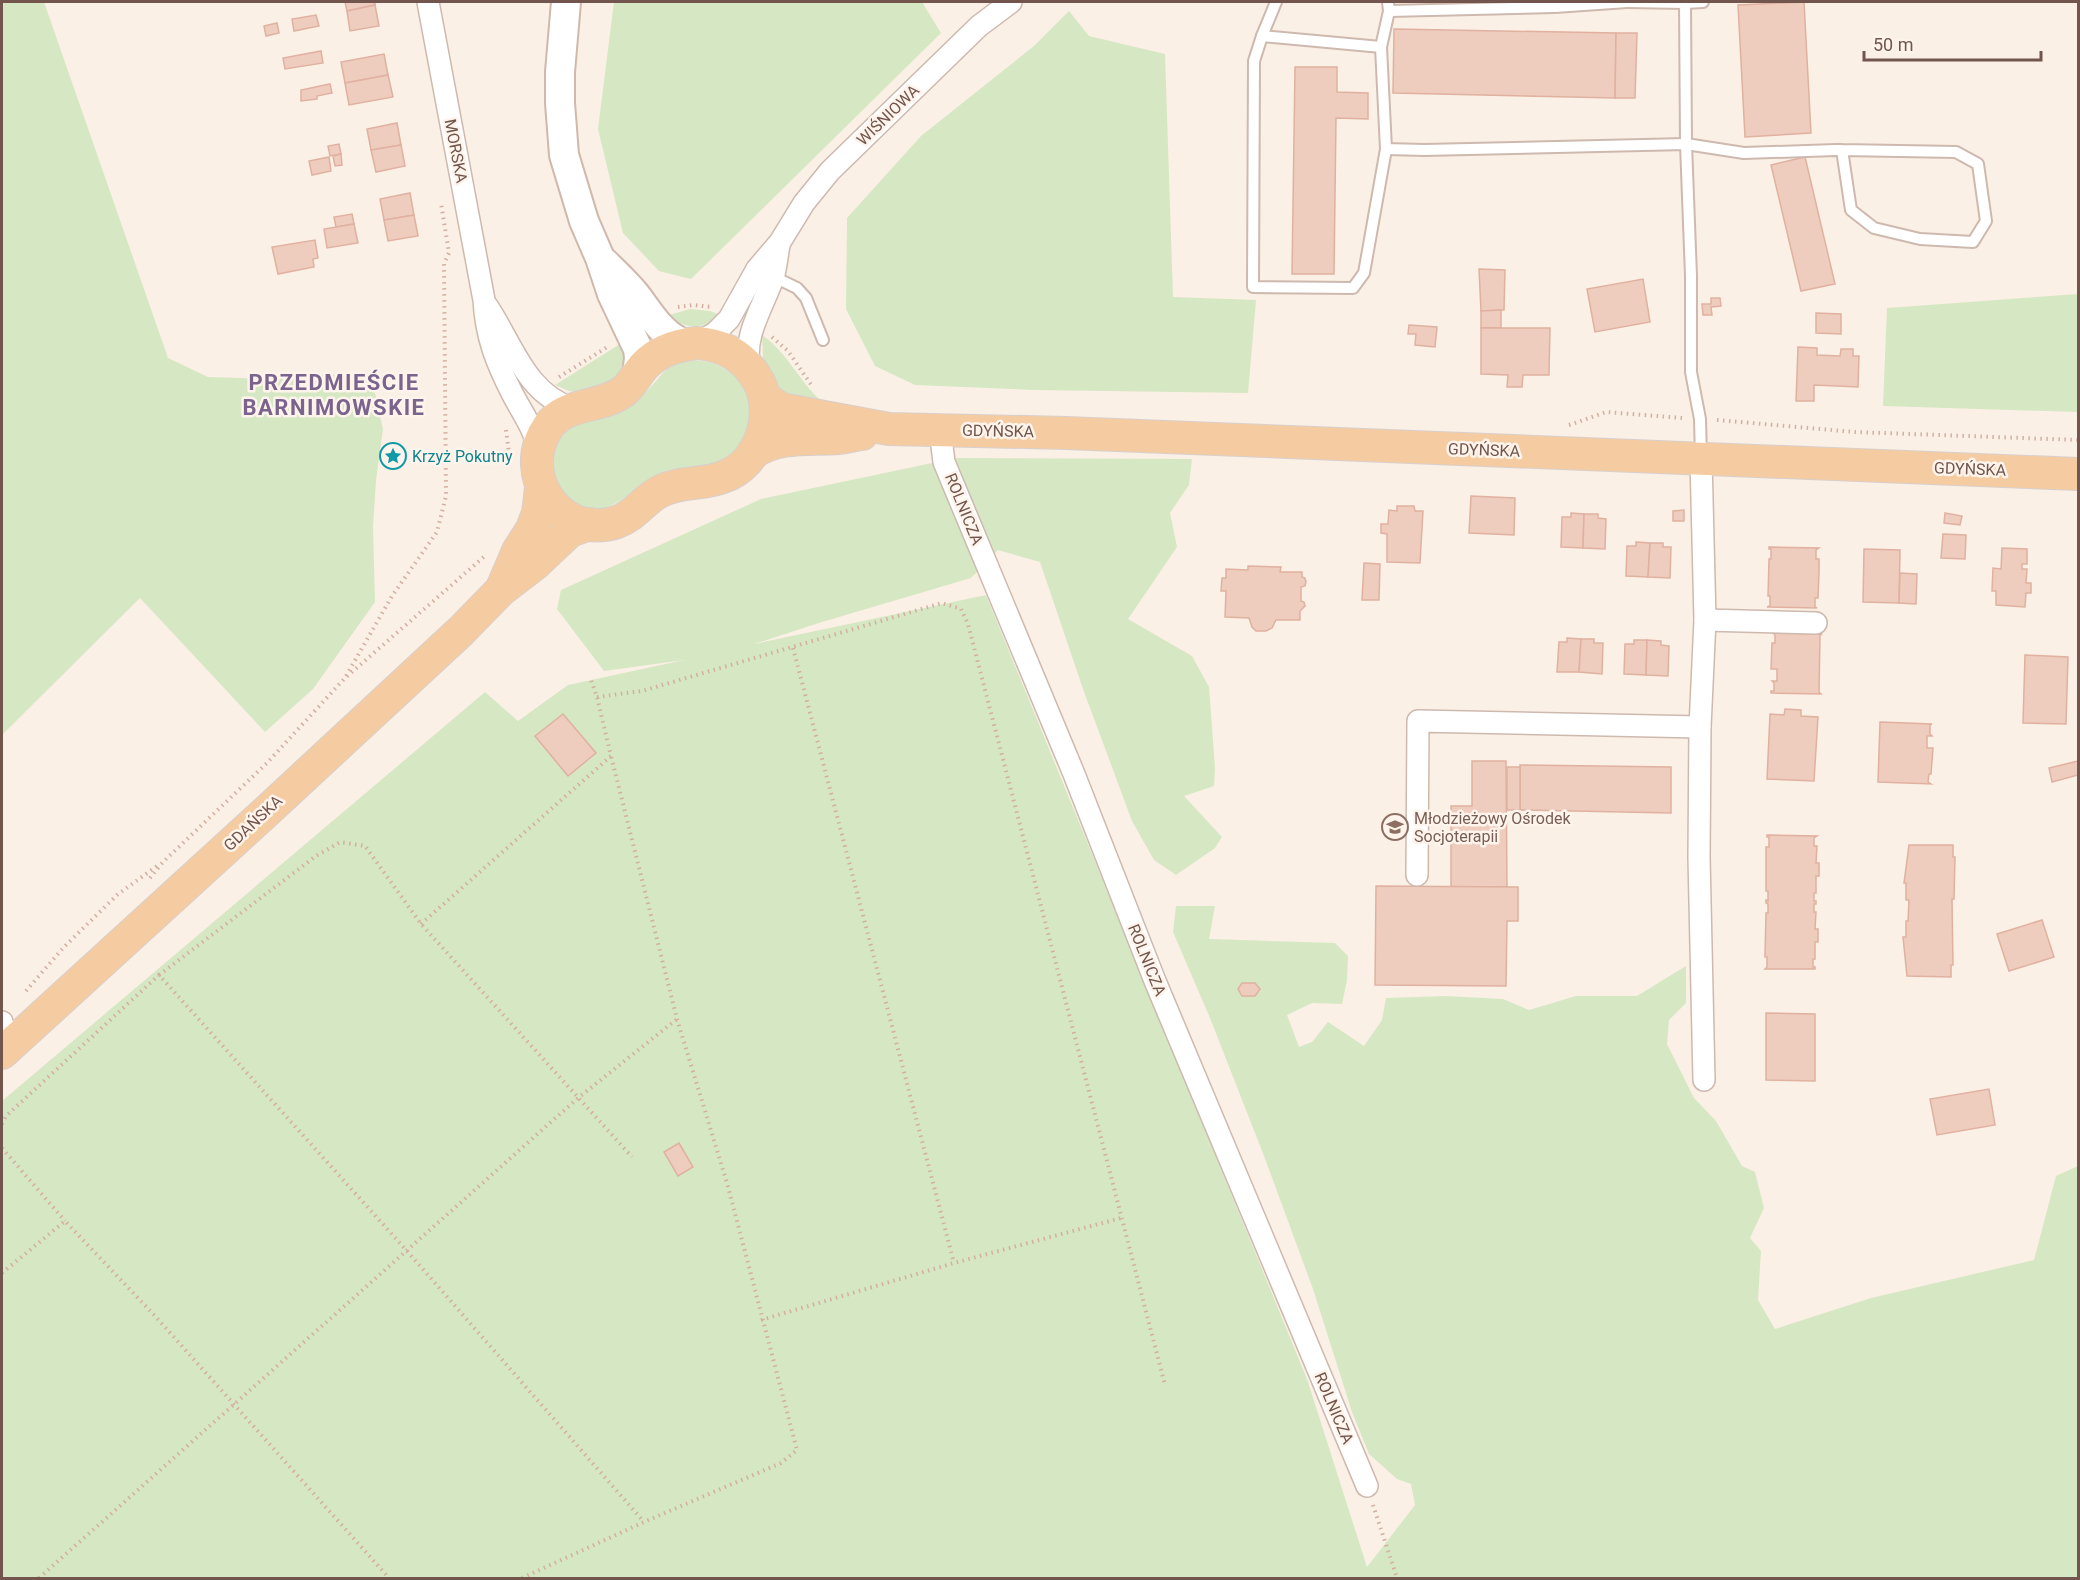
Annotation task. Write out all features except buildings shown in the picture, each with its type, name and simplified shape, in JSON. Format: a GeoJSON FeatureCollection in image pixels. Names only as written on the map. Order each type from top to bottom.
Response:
{"type":"FeatureCollection","features":[{"type":"Feature","properties":{"kind":"main road"},"geometry":{"type":"LineString","coordinates":[[566,2],[560,82],[564,155],[584,221],[600,258],[634,292],[642,325],[637,376]]}},
{"type":"Feature","properties":{"kind":"main road"},"geometry":{"type":"LineString","coordinates":[[541,488],[552,506],[570,519],[590,524],[609,524],[629,517],[651,497],[675,485],[711,480],[732,474],[758,446],[766,419],[765,398],[750,368],[737,355],[726,349],[671,338],[642,325]]}},
{"type":"Feature","properties":{"kind":"main road"},"geometry":{"type":"LineString","coordinates":[[524,455],[543,436],[555,418],[572,408],[612,398],[623,391],[652,358],[671,347],[691,343]]}},
{"type":"Feature","properties":{"kind":"main road","name":"GDYŃSKA"},"geometry":{"type":"LineString","coordinates":[[765,398],[781,409],[889,429],[1089,434],[2079,474]]}},
{"type":"Feature","properties":{"kind":"main road","name":"GDYŃSKA"},"geometry":{"type":"LineString","coordinates":[[753,453],[763,446],[782,441],[840,438],[889,429]]}},
{"type":"Feature","properties":{"kind":"main road","name":"GDAŃSKA"},"geometry":{"type":"LineString","coordinates":[[501,590],[538,513],[541,488],[537,465],[524,455]]}},
{"type":"Feature","properties":{"kind":"main road","name":"GDAŃSKA"},"geometry":{"type":"LineString","coordinates":[[6,1038],[268,810],[461,631],[501,590],[535,564],[570,531],[590,524]]}},
{"type":"Feature","properties":{"kind":"street","name":"MORSKA"},"geometry":{"type":"LineString","coordinates":[[428,2],[484,300],[485,324],[489,342],[533,431],[524,455]]}},
{"type":"Feature","properties":{"kind":"street","name":"WIŚNIOWA"},"geometry":{"type":"LineString","coordinates":[[691,343],[715,333],[732,314],[765,273],[794,218],[830,171],[979,26],[1011,2]]}},
{"type":"Feature","properties":{"kind":"street","name":"WIŚNIOWA"},"geometry":{"type":"LineString","coordinates":[[750,368],[748,345],[765,273]]}},
{"type":"Feature","properties":{"kind":"street","name":"MORSKA"},"geometry":{"type":"LineString","coordinates":[[484,300],[521,366],[532,381],[557,404],[572,408]]}},
{"type":"Feature","properties":{"kind":"street","name":"ROLNICZA"},"geometry":{"type":"LineString","coordinates":[[940,430],[944,462],[1074,774],[1164,1003],[1367,1486]]}},
{"type":"Feature","properties":{"kind":"street"},"geometry":{"type":"LineString","coordinates":[[1701,459],[1705,620],[1700,727],[1699,856],[1704,1080]]}},
{"type":"Feature","properties":{"kind":"street"},"geometry":{"type":"LineString","coordinates":[[1705,620],[1816,623]]}},
{"type":"Feature","properties":{"kind":"street"},"geometry":{"type":"LineString","coordinates":[[1417,875],[1418,721],[1700,727]]}},
{"type":"Feature","properties":{"kind":"lane"},"geometry":{"type":"LineString","coordinates":[[1276,2],[1254,61],[1253,287],[1353,288],[1364,273],[1386,149],[1381,47],[1389,6],[1555,7],[1627,2],[1703,2]]}},
{"type":"Feature","properties":{"kind":"lane"},"geometry":{"type":"LineString","coordinates":[[1685,2],[1691,372],[1700,419],[1701,459]]}},
{"type":"Feature","properties":{"kind":"lane"},"geometry":{"type":"LineString","coordinates":[[1262,36],[1381,47]]}},
{"type":"Feature","properties":{"kind":"lane"},"geometry":{"type":"LineString","coordinates":[[1386,149],[1686,144],[1744,153],[1842,150],[1956,152],[1978,164],[1986,221],[1973,242],[1920,239],[1874,228],[1851,210],[1842,150]]}},
{"type":"Feature","properties":{"kind":"lane"},"geometry":{"type":"LineString","coordinates":[[765,273],[796,288],[806,298],[823,340]]}},
{"type":"Feature","properties":{"kind":"path"},"geometry":{"type":"LineString","coordinates":[[344,679],[392,596],[437,532],[446,496],[444,264],[449,253],[440,198]]}},
{"type":"Feature","properties":{"kind":"path"},"geometry":{"type":"LineString","coordinates":[[540,389],[673,308],[693,305],[716,308],[732,314]]}},
{"type":"Feature","properties":{"kind":"path"},"geometry":{"type":"LineString","coordinates":[[754,326],[768,334],[788,351],[816,391]]}},
{"type":"Feature","properties":{"kind":"path"},"geometry":{"type":"LineString","coordinates":[[518,403],[505,414],[504,418],[524,455]]}},
{"type":"Feature","properties":{"kind":"path"},"geometry":{"type":"LineString","coordinates":[[163,862],[267,763],[344,679],[494,548]]}},
{"type":"Feature","properties":{"kind":"path"},"geometry":{"type":"LineString","coordinates":[[597,697],[642,691],[942,603],[961,609],[968,624],[1166,1385]]}},
{"type":"Feature","properties":{"kind":"path"},"geometry":{"type":"LineString","coordinates":[[793,648],[954,1263]]}},
{"type":"Feature","properties":{"kind":"path"},"geometry":{"type":"LineString","coordinates":[[522,1578],[781,1463],[796,1450],[727,1183],[677,1019],[591,680]]}},
{"type":"Feature","properties":{"kind":"path"},"geometry":{"type":"LineString","coordinates":[[421,924],[611,756]]}},
{"type":"Feature","properties":{"kind":"path"},"geometry":{"type":"LineString","coordinates":[[2,1124],[6,1116],[159,975],[316,856],[340,842],[365,846],[421,924],[632,1157]]}},
{"type":"Feature","properties":{"kind":"path"},"geometry":{"type":"LineString","coordinates":[[159,975],[407,1251],[644,1522]]}},
{"type":"Feature","properties":{"kind":"path"},"geometry":{"type":"LineString","coordinates":[[39,1578],[578,1098],[677,1019]]}},
{"type":"Feature","properties":{"kind":"path"},"geometry":{"type":"LineString","coordinates":[[2,1148],[64,1221],[156,1317],[232,1405],[390,1578]]}},
{"type":"Feature","properties":{"kind":"path"},"geometry":{"type":"LineString","coordinates":[[761,1320],[954,1263],[1121,1218]]}},
{"type":"Feature","properties":{"kind":"path"},"geometry":{"type":"LineString","coordinates":[[2,1273],[64,1221]]}},
{"type":"Feature","properties":{"kind":"path"},"geometry":{"type":"LineString","coordinates":[[1367,1486],[1397,1578]]}},
{"type":"Feature","properties":{"kind":"green space"},"geometry":{"type":"Polygon","coordinates":[[[2,2],[44,2],[168,358],[208,377],[274,379],[328,374],[372,380],[383,429],[373,527],[375,602],[313,689],[265,732],[140,598],[2,735],[2,2]]]}},
{"type":"Feature","properties":{"kind":"green space"},"geometry":{"type":"Polygon","coordinates":[[[614,2],[922,2],[941,33],[691,279],[659,271],[623,233],[598,129],[614,2]]]}},
{"type":"Feature","properties":{"kind":"green space"},"geometry":{"type":"Polygon","coordinates":[[[1069,11],[1089,36],[1165,54],[1173,297],[1256,300],[1248,393],[1034,390],[915,385],[875,366],[846,309],[847,218],[921,136],[1034,46],[1069,11]]]}},
{"type":"Feature","properties":{"kind":"green space"},"geometry":{"type":"Polygon","coordinates":[[[2078,294],[2078,412],[1883,406],[1887,308],[2078,294]]]}},
{"type":"Feature","properties":{"kind":"green space"},"geometry":{"type":"Polygon","coordinates":[[[690,309],[710,311],[723,316],[701,326],[688,326],[666,316],[690,309]]]}},
{"type":"Feature","properties":{"kind":"green space"},"geometry":{"type":"Polygon","coordinates":[[[762,335],[780,351],[808,387],[824,403],[790,404],[768,378],[763,358],[762,335]]]}},
{"type":"Feature","properties":{"kind":"green space"},"geometry":{"type":"Polygon","coordinates":[[[628,339],[627,362],[615,381],[582,393],[555,385],[628,339]]]}},
{"type":"Feature","properties":{"kind":"green space"},"geometry":{"type":"Polygon","coordinates":[[[690,360],[720,366],[735,377],[744,389],[749,404],[749,423],[742,440],[731,454],[715,463],[665,471],[608,507],[593,509],[580,506],[569,498],[560,487],[553,460],[556,447],[563,434],[580,421],[621,406],[640,396],[666,370],[690,360]]]}},
{"type":"Feature","properties":{"kind":"green space"},"geometry":{"type":"Polygon","coordinates":[[[956,458],[1192,459],[1189,485],[1170,513],[1177,547],[1128,619],[1192,656],[1209,687],[1215,768],[1214,786],[1184,796],[1222,837],[1215,848],[1176,875],[1154,860],[1132,821],[1083,689],[1040,562],[998,550],[971,578],[754,644],[986,595],[1307,1379],[1367,1567],[1415,1505],[1411,1484],[1397,1479],[1369,1454],[1352,1412],[1313,1289],[1264,1156],[1210,1018],[1173,932],[1176,906],[1215,906],[1209,939],[1335,943],[1348,956],[1347,980],[1342,1004],[1312,1003],[1287,1015],[1299,1047],[1312,1042],[1328,1022],[1364,1046],[1382,1020],[1386,998],[1446,996],[1503,999],[1529,1010],[1576,996],[1637,996],[1686,966],[1686,1003],[1669,1020],[1667,1044],[1694,1098],[1716,1121],[1742,1166],[1755,1172],[1764,1208],[1750,1238],[1761,1251],[1758,1300],[1775,1329],[1871,1298],[2034,1260],[2056,1176],[2078,1166],[2078,1578],[2,1578],[2,1101],[485,692],[518,721],[568,685],[684,660],[604,671],[557,609],[561,590],[761,499],[956,458]]]}},
{"type":"Feature","properties":{"kind":"place","name":"Krzyż Pokutny"},"geometry":{"type":"Point","coordinates":[393,456]}},
{"type":"Feature","properties":{"kind":"place","name":"Młodzieżowy Ośrodek Socjoterapii"},"geometry":{"type":"Point","coordinates":[1395,827]}},
{"type":"Feature","properties":{"kind":"district","name":"PRZEDMIEŚCIE BARNIMOWSKIE"},"geometry":{"type":"Point","coordinates":[334,394]}}]}
